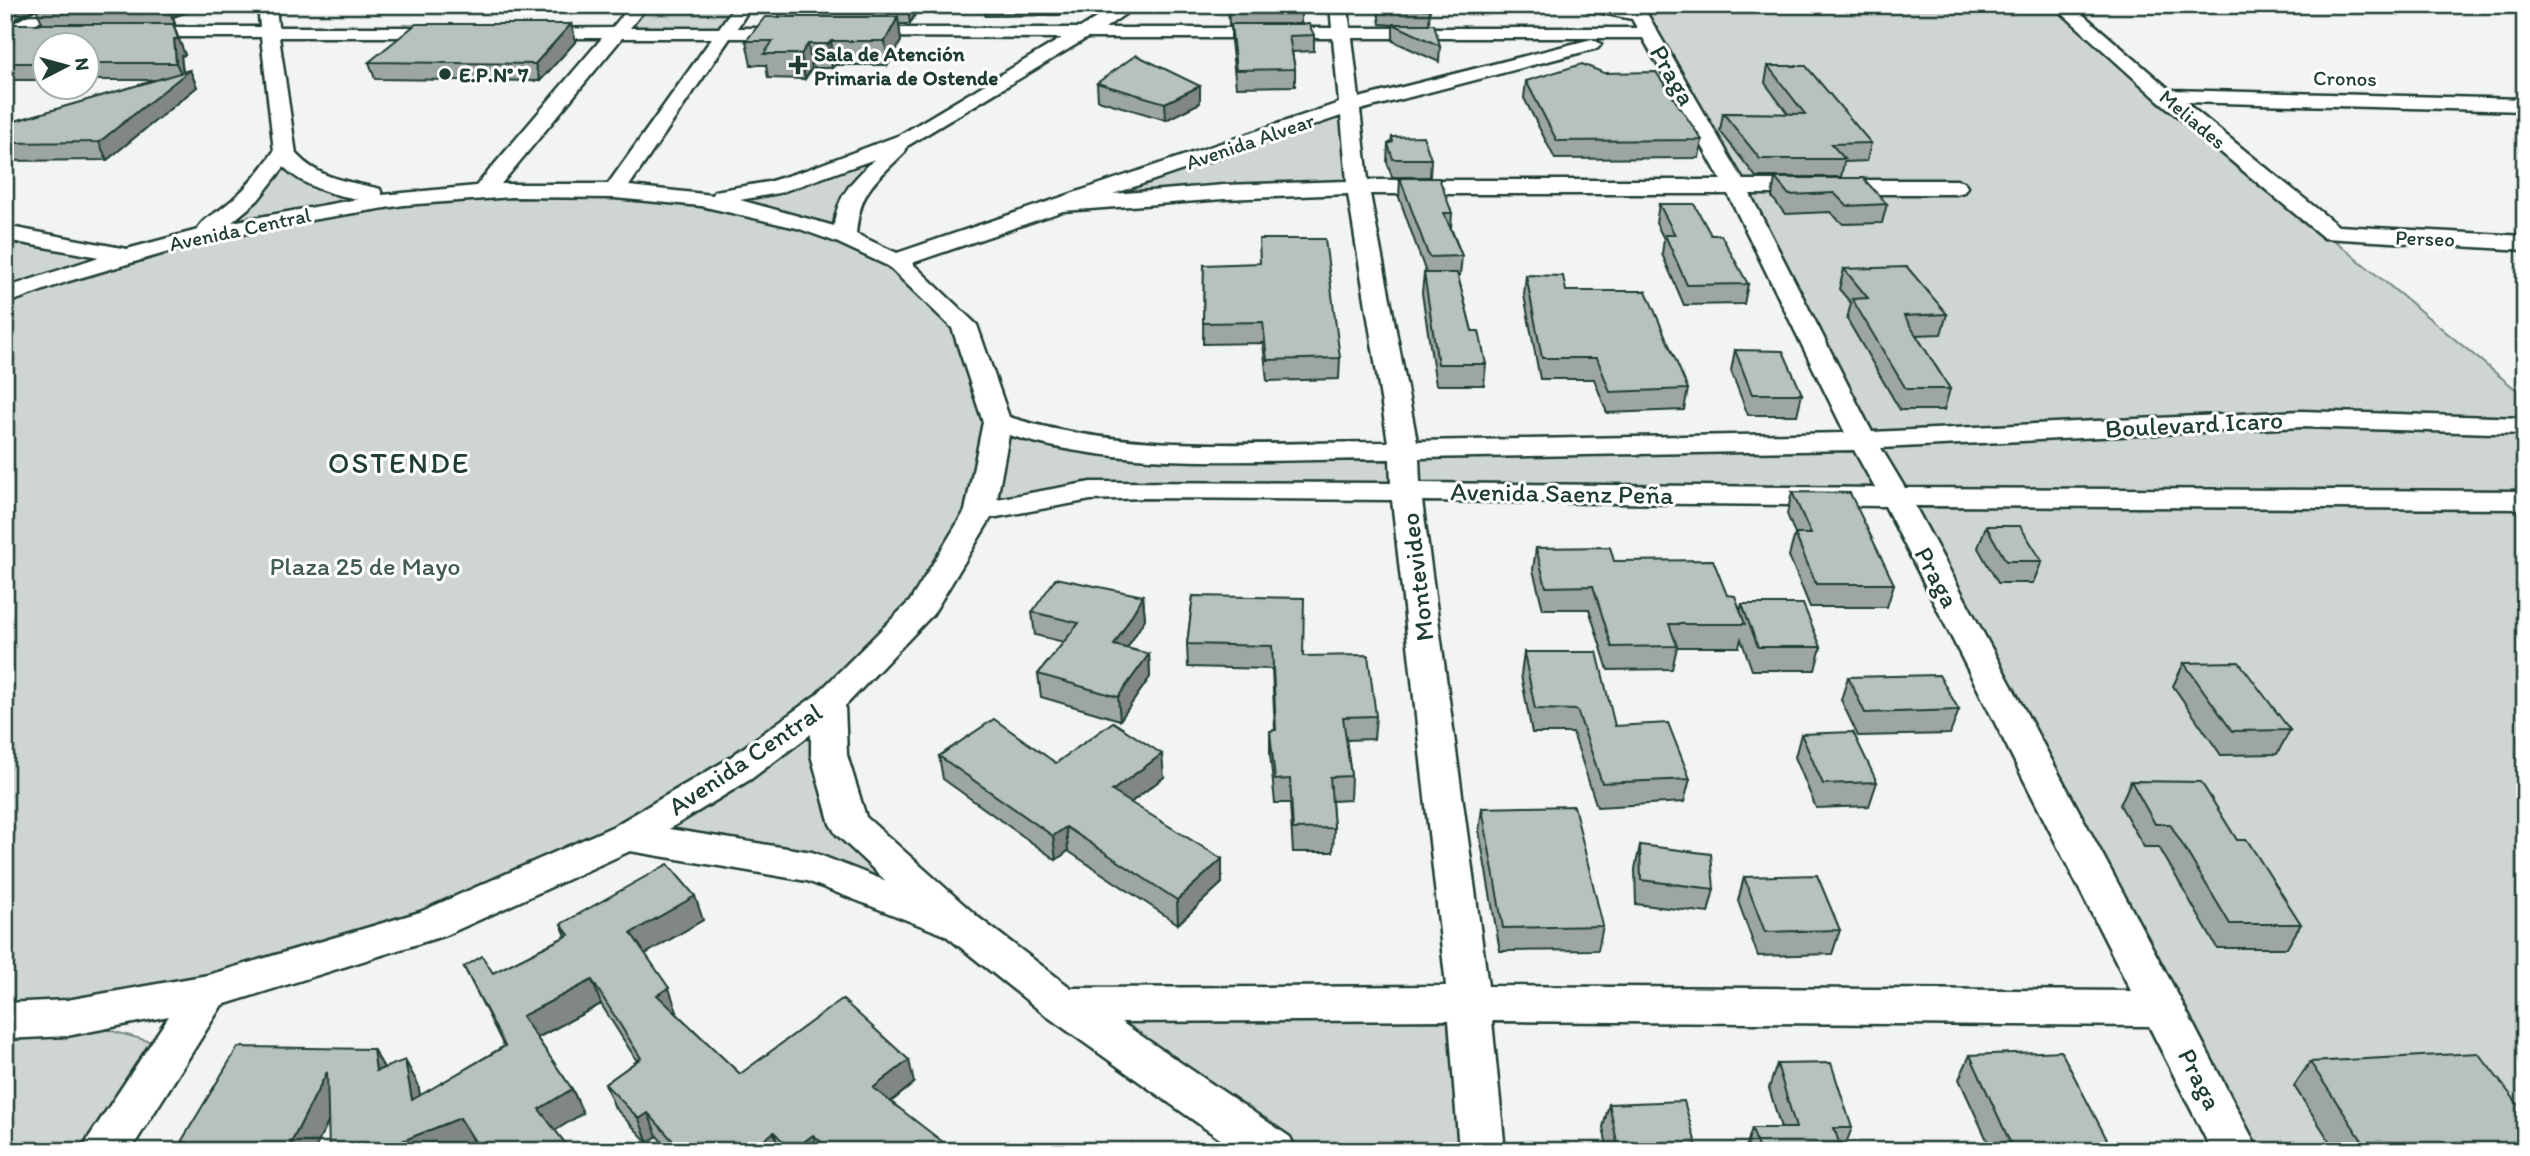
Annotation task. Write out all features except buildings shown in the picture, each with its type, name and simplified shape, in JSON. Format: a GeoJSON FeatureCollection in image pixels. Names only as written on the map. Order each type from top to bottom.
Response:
{"type":"FeatureCollection","features":[{"type":"Feature","properties":{"kind":"street"},"geometry":{"type":"LineString","coordinates":[[7,34],[59,5]]}},
{"type":"Feature","properties":{"kind":"street"},"geometry":{"type":"LineString","coordinates":[[267,5],[283,153],[306,176],[324,186],[404,198]]}},
{"type":"Feature","properties":{"kind":"street"},"geometry":{"type":"LineString","coordinates":[[483,192],[640,5]]}},
{"type":"Feature","properties":{"kind":"street"},"geometry":{"type":"LineString","coordinates":[[614,191],[744,5]]}},
{"type":"Feature","properties":{"kind":"street"},"geometry":{"type":"LineString","coordinates":[[701,199],[782,185],[906,139],[1130,5]]}},
{"type":"Feature","properties":{"kind":"street"},"geometry":{"type":"LineString","coordinates":[[1588,5],[1640,18]]}},
{"type":"Feature","properties":{"kind":"street","name":"Meliades"},"geometry":{"type":"LineString","coordinates":[[2061,5],[2165,96],[2327,230]]}},
{"type":"Feature","properties":{"kind":"street"},"geometry":{"type":"LineString","coordinates":[[834,33],[1078,34],[1340,18],[1607,33],[1640,18]]}},
{"type":"Feature","properties":{"kind":"street","name":"Montevideo"},"geometry":{"type":"LineString","coordinates":[[1340,18],[1358,187],[1404,450],[1406,491],[1469,1003],[1482,1151]]}},
{"type":"Feature","properties":{"kind":"street","name":"Praga"},"geometry":{"type":"LineString","coordinates":[[1640,18],[1737,189],[1863,441],[2164,1009],[2236,1151]]}},
{"type":"Feature","properties":{"kind":"street"},"geometry":{"type":"LineString","coordinates":[[120,32],[463,32]]}},
{"type":"Feature","properties":{"kind":"street"},"geometry":{"type":"LineString","coordinates":[[7,34],[32,33]]}},
{"type":"Feature","properties":{"kind":"street"},"geometry":{"type":"LineString","coordinates":[[518,33],[806,33]]}},
{"type":"Feature","properties":{"kind":"street","name":"Avenida Alvear"},"geometry":{"type":"LineString","coordinates":[[896,261],[1348,107],[1565,52],[1598,42],[1607,33]]}},
{"type":"Feature","properties":{"kind":"street","name":"Cronos"},"geometry":{"type":"LineString","coordinates":[[2165,96],[2525,105]]}},
{"type":"Feature","properties":{"kind":"street"},"geometry":{"type":"LineString","coordinates":[[844,237],[847,208],[857,188],[906,139]]}},
{"type":"Feature","properties":{"kind":"street"},"geometry":{"type":"LineString","coordinates":[[191,237],[231,214],[261,187],[283,153]]}},
{"type":"Feature","properties":{"kind":"street"},"geometry":{"type":"LineString","coordinates":[[1064,205],[1224,192],[1358,187],[1956,187]]}},
{"type":"Feature","properties":{"kind":"street","name":"Avenida Central"},"geometry":{"type":"LineString","coordinates":[[5,297],[127,255],[191,237],[292,215],[404,198],[483,192],[614,191],[701,199],[753,209],[844,237],[896,261],[964,324],[998,422],[980,511],[922,607],[828,703],[738,770],[627,836],[432,924],[208,992],[67,1018],[5,1021]]}},
{"type":"Feature","properties":{"kind":"street","name":"Perseo"},"geometry":{"type":"LineString","coordinates":[[2327,230],[2337,234],[2525,243]]}},
{"type":"Feature","properties":{"kind":"street"},"geometry":{"type":"LineString","coordinates":[[5,233],[127,255]]}},
{"type":"Feature","properties":{"kind":"street","name":"Boulevard Icaro"},"geometry":{"type":"LineString","coordinates":[[1863,441],[2301,419],[2525,426]]}},
{"type":"Feature","properties":{"kind":"street","name":"Avenida Saenz Peña"},"geometry":{"type":"LineString","coordinates":[[998,422],[1047,438],[1096,446],[1158,451],[1404,450],[1863,441]]}},
{"type":"Feature","properties":{"kind":"street","name":"Avenida Saenz Peña"},"geometry":{"type":"LineString","coordinates":[[980,511],[1091,491],[1406,491],[1895,497]]}},
{"type":"Feature","properties":{"kind":"street"},"geometry":{"type":"LineString","coordinates":[[1895,497],[2525,500]]}},
{"type":"Feature","properties":{"kind":"street"},"geometry":{"type":"LineString","coordinates":[[828,703],[829,755],[849,824],[965,929],[1063,1005],[1274,1151]]}},
{"type":"Feature","properties":{"kind":"street"},"geometry":{"type":"LineString","coordinates":[[627,836],[812,867],[965,929]]}},
{"type":"Feature","properties":{"kind":"street"},"geometry":{"type":"LineString","coordinates":[[106,1151],[208,992]]}},
{"type":"Feature","properties":{"kind":"street"},"geometry":{"type":"LineString","coordinates":[[1063,1005],[1469,1003],[2164,1009]]}},
{"type":"Feature","properties":{"kind":"green space"},"geometry":{"type":"Polygon","coordinates":[[[640,5],[744,5],[725,33],[615,33],[640,5]]]}},
{"type":"Feature","properties":{"kind":"green space","name":"Plaza 25 de Mayo"},"geometry":{"type":"Polygon","coordinates":[[[1633,5],[2061,5],[2328,235],[2525,397],[2525,1151],[2236,1151],[1895,497],[1143,489],[980,511],[922,607],[828,702],[849,824],[965,929],[812,867],[627,836],[501,897],[69,1019],[170,1047],[105,1151],[5,1151],[5,233],[127,255],[191,238],[283,153],[346,191],[404,198],[560,190],[701,199],[771,188],[907,139],[857,188],[844,237],[896,261],[964,325],[997,422],[1096,446],[1860,437],[1633,5]]]}},
{"type":"Feature","properties":{"kind":"green space"},"geometry":{"type":"Polygon","coordinates":[[[1348,107],[1358,187],[1064,205],[1348,107]]]}},
{"type":"Feature","properties":{"kind":"green space"},"geometry":{"type":"Polygon","coordinates":[[[1469,1003],[1482,1151],[1274,1151],[1063,1005],[1469,1003]]]}},
{"type":"Feature","properties":{"kind":"place","name":"Sala de Atención Primaria de Ostende"},"geometry":{"type":"Point","coordinates":[798,65]}},
{"type":"Feature","properties":{"kind":"place","name":"E.P.N° 7"},"geometry":{"type":"Point","coordinates":[445,74]}},
{"type":"Feature","properties":{"kind":"district","name":"OSTENDE"},"geometry":{"type":"Point","coordinates":[399,462]}}]}
